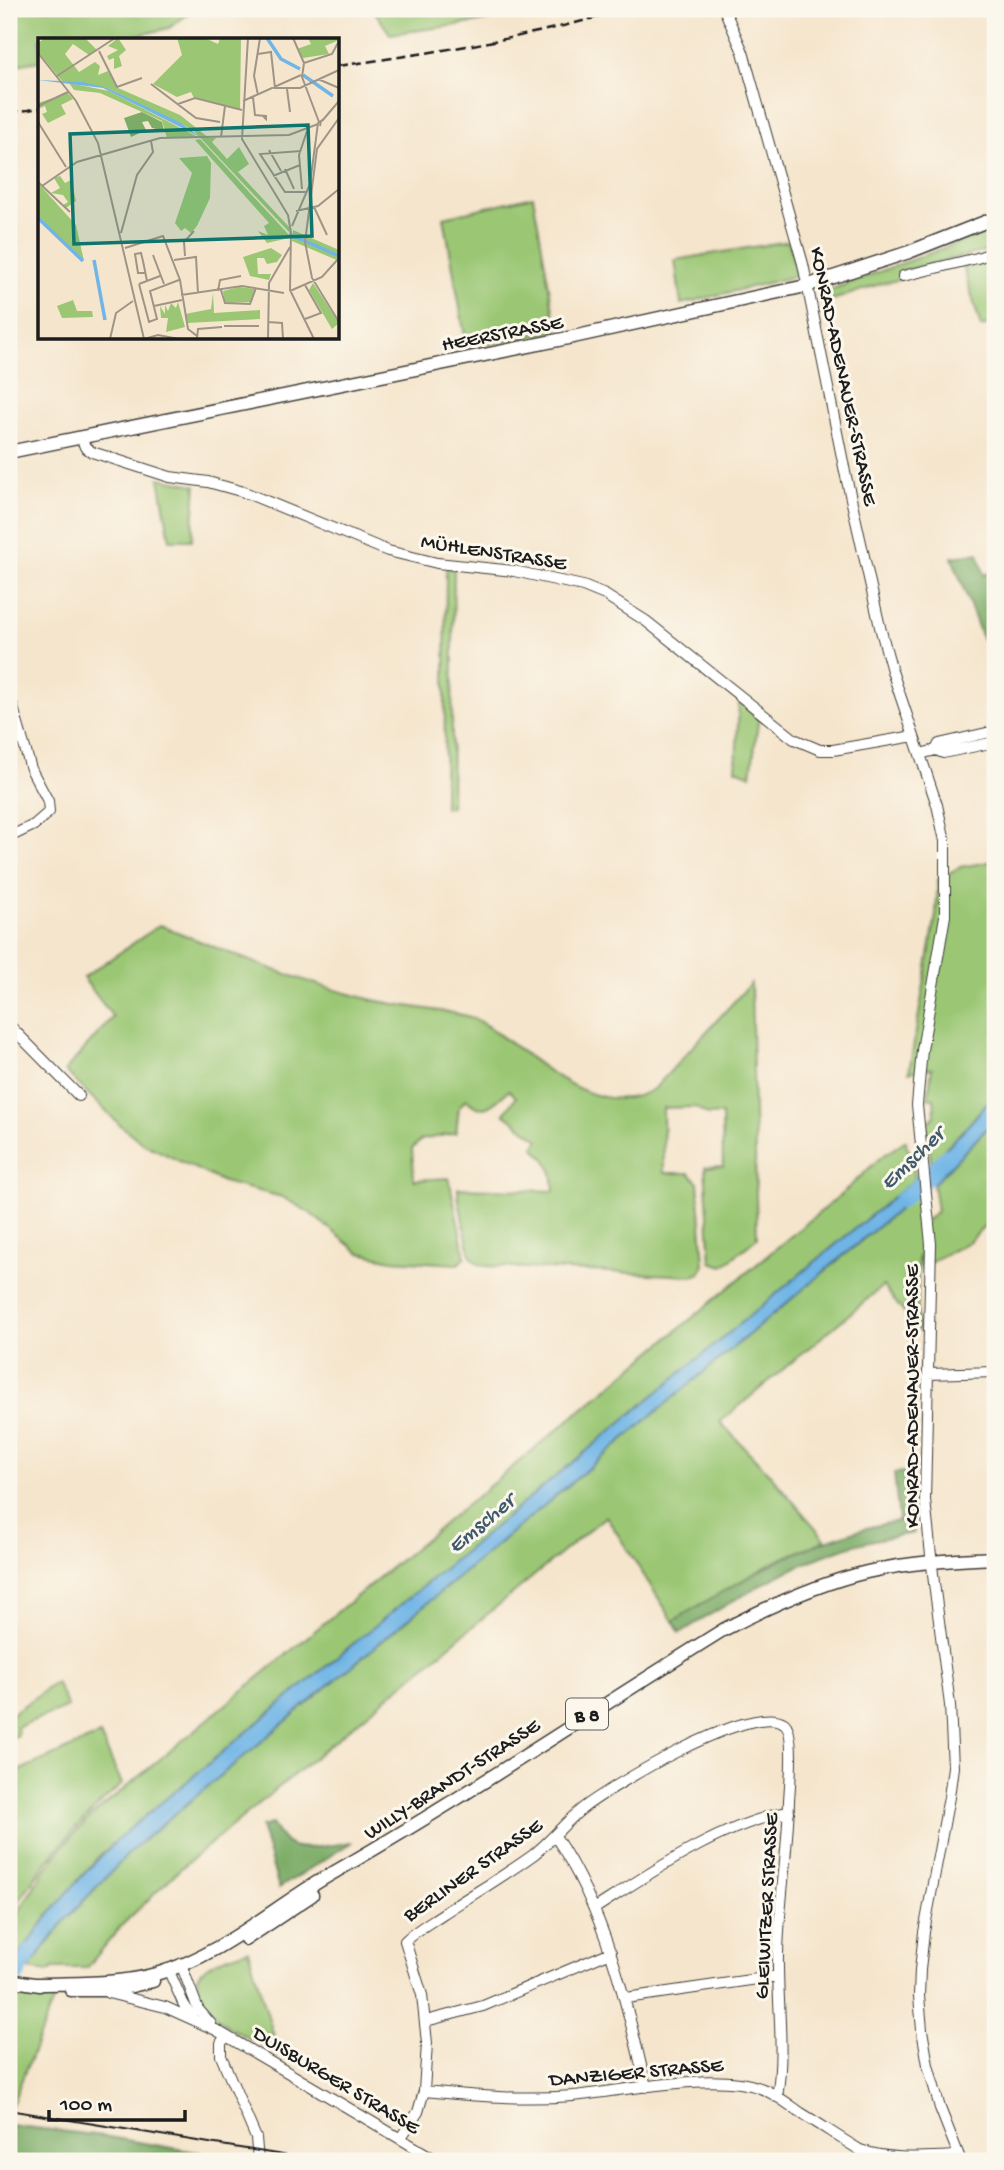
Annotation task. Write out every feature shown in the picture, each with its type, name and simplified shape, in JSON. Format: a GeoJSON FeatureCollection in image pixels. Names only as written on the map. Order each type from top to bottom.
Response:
{"type":"FeatureCollection","features":[{"type":"Feature","properties":{"kind":"main road","name":"HEERSTRASSE"},"geometry":{"type":"LineString","coordinates":[[9,452],[560,340],[806,286],[909,252],[995,218]]}},
{"type":"Feature","properties":{"kind":"main road","name":"WILLY-BRANDT-STRASSE"},"geometry":{"type":"LineString","coordinates":[[9,1980],[55,1989],[98,1991],[135,1987],[183,1968],[723,1630],[766,1608],[810,1590],[866,1573],[931,1562],[995,1558]]}},
{"type":"Feature","properties":{"kind":"main road","name":"WILLY-BRANDT-STRASSE"},"geometry":{"type":"LineString","coordinates":[[34,1984],[114,1982],[170,1973]]}},
{"type":"Feature","properties":{"kind":"street","name":"KONRAD-ADENAUER-STRASSE"},"geometry":{"type":"LineString","coordinates":[[724,9],[743,52],[803,264],[880,627],[945,841],[945,916],[918,1079],[919,1141],[931,1244],[925,1500],[950,1705],[953,1767],[924,1932],[919,1996],[928,2065],[959,2158]]}},
{"type":"Feature","properties":{"kind":"street"},"geometry":{"type":"LineString","coordinates":[[903,276],[995,252]]}},
{"type":"Feature","properties":{"kind":"street","name":"MÜHLENSTRASSE"},"geometry":{"type":"LineString","coordinates":[[81,437],[85,447],[92,452],[170,477],[208,482],[244,492],[388,551],[437,563],[514,571],[556,579],[605,595],[646,621],[780,729],[810,747],[833,750],[914,736]]}},
{"type":"Feature","properties":{"kind":"street"},"geometry":{"type":"LineString","coordinates":[[9,694],[31,769],[49,812],[40,821],[9,838]]}},
{"type":"Feature","properties":{"kind":"street"},"geometry":{"type":"LineString","coordinates":[[936,750],[939,744],[995,731]]}},
{"type":"Feature","properties":{"kind":"street"},"geometry":{"type":"LineString","coordinates":[[920,754],[936,750],[943,753],[995,742]]}},
{"type":"Feature","properties":{"kind":"street"},"geometry":{"type":"LineString","coordinates":[[9,1025],[79,1096]]}},
{"type":"Feature","properties":{"kind":"street"},"geometry":{"type":"LineString","coordinates":[[928,1374],[995,1372]]}},
{"type":"Feature","properties":{"kind":"street","name":"GLEIWITZER STRASSE"},"geometry":{"type":"LineString","coordinates":[[777,2097],[781,2071],[778,1976],[780,1910],[789,1812],[789,1730],[786,1724],[780,1721]]}},
{"type":"Feature","properties":{"kind":"street","name":"BERLINER STRASSE"},"geometry":{"type":"LineString","coordinates":[[400,2139],[418,2112],[424,2091],[427,2055],[426,2021],[417,1975],[405,1941],[533,1854],[583,1808],[656,1761],[737,1726],[780,1721]]}},
{"type":"Feature","properties":{"kind":"street"},"geometry":{"type":"LineString","coordinates":[[594,1909],[727,1832],[775,1814],[789,1812]]}},
{"type":"Feature","properties":{"kind":"street"},"geometry":{"type":"LineString","coordinates":[[555,1836],[594,1909],[611,1952],[626,1998],[646,2087]]}},
{"type":"Feature","properties":{"kind":"street"},"geometry":{"type":"LineString","coordinates":[[426,2021],[484,2006],[611,1952]]}},
{"type":"Feature","properties":{"kind":"street","name":"DUISBURGER STRASSE"},"geometry":{"type":"LineString","coordinates":[[183,1968],[198,2009],[216,2030]]}},
{"type":"Feature","properties":{"kind":"street"},"geometry":{"type":"LineString","coordinates":[[170,1973],[183,2003],[194,2019]]}},
{"type":"Feature","properties":{"kind":"street"},"geometry":{"type":"LineString","coordinates":[[626,1998],[778,1976]]}},
{"type":"Feature","properties":{"kind":"street","name":"DUISBURGER STRASSE"},"geometry":{"type":"LineString","coordinates":[[98,1991],[165,2007],[194,2019],[438,2161]]}},
{"type":"Feature","properties":{"kind":"street"},"geometry":{"type":"LineString","coordinates":[[226,2036],[221,2043],[221,2056],[256,2138],[258,2161]]}},
{"type":"Feature","properties":{"kind":"street","name":"DANZIGER STRASSE"},"geometry":{"type":"LineString","coordinates":[[424,2091],[499,2099],[537,2098],[722,2081],[760,2088],[867,2152],[890,2158],[959,2158]]}},
{"type":"Feature","properties":{"kind":"green space"},"geometry":{"type":"Polygon","coordinates":[[[9,9],[194,9],[169,28],[126,38],[38,38],[38,61],[9,66],[9,9]]]}},
{"type":"Feature","properties":{"kind":"green space"},"geometry":{"type":"Polygon","coordinates":[[[373,9],[540,9],[473,23],[390,34],[373,9]]]}},
{"type":"Feature","properties":{"kind":"green space"},"geometry":{"type":"Polygon","coordinates":[[[533,196],[557,332],[467,348],[444,217],[533,196]]]}},
{"type":"Feature","properties":{"kind":"green space"},"geometry":{"type":"Polygon","coordinates":[[[995,229],[995,249],[901,271],[899,280],[824,303],[827,291],[995,229]]]}},
{"type":"Feature","properties":{"kind":"green space"},"geometry":{"type":"Polygon","coordinates":[[[789,241],[796,276],[681,304],[675,260],[789,241]]]}},
{"type":"Feature","properties":{"kind":"green space"},"geometry":{"type":"Polygon","coordinates":[[[995,257],[995,323],[981,327],[963,266],[995,257]]]}},
{"type":"Feature","properties":{"kind":"green space"},"geometry":{"type":"Polygon","coordinates":[[[159,478],[196,485],[192,540],[170,540],[159,478]]]}},
{"type":"Feature","properties":{"kind":"green space"},"geometry":{"type":"Polygon","coordinates":[[[978,553],[984,575],[995,571],[995,657],[981,635],[952,557],[978,553]]]}},
{"type":"Feature","properties":{"kind":"green space"},"geometry":{"type":"Polygon","coordinates":[[[446,568],[454,569],[451,807],[444,807],[446,568]]]}},
{"type":"Feature","properties":{"kind":"green space"},"geometry":{"type":"Polygon","coordinates":[[[739,700],[759,715],[751,775],[736,769],[739,700]]]}},
{"type":"Feature","properties":{"kind":"green space"},"geometry":{"type":"Polygon","coordinates":[[[995,861],[995,1093],[931,1163],[926,1124],[935,1116],[934,1098],[928,1098],[932,1068],[909,1072],[936,915],[938,879],[960,867],[995,861]]]}},
{"type":"Feature","properties":{"kind":"green space"},"geometry":{"type":"Polygon","coordinates":[[[160,925],[335,990],[381,1002],[473,1018],[562,1079],[585,1091],[608,1098],[632,1097],[655,1088],[751,983],[757,1238],[723,1266],[711,1262],[705,1167],[723,1166],[722,1114],[708,1115],[695,1107],[663,1108],[664,1173],[689,1173],[698,1182],[704,1265],[699,1274],[692,1276],[486,1266],[476,1262],[470,1254],[458,1188],[554,1191],[550,1166],[534,1147],[539,1140],[504,1113],[516,1097],[509,1090],[484,1108],[472,1105],[466,1099],[459,1107],[456,1133],[421,1140],[412,1149],[414,1180],[449,1178],[465,1257],[458,1264],[392,1260],[360,1253],[310,1213],[282,1197],[223,1182],[144,1144],[120,1125],[65,1071],[113,1017],[83,978],[160,925]]]}},
{"type":"Feature","properties":{"kind":"green space"},"geometry":{"type":"Polygon","coordinates":[[[995,1120],[995,1216],[970,1241],[922,1267],[918,1255],[918,1331],[883,1286],[720,1422],[767,1471],[826,1540],[774,1562],[673,1621],[606,1516],[180,1869],[121,1926],[87,1968],[53,1968],[49,1972],[28,1969],[68,1917],[134,1848],[917,1194],[921,1225],[937,1211],[933,1184],[995,1120]]]}},
{"type":"Feature","properties":{"kind":"green space"},"geometry":{"type":"Polygon","coordinates":[[[906,1140],[907,1148],[913,1154],[915,1179],[99,1856],[9,1967],[9,1927],[44,1871],[89,1818],[844,1192],[880,1158],[906,1140]]]}},
{"type":"Feature","properties":{"kind":"green space"},"geometry":{"type":"Polygon","coordinates":[[[907,1472],[914,1533],[858,1544],[818,1558],[757,1587],[680,1633],[673,1621],[781,1560],[838,1536],[899,1521],[894,1473],[907,1472]]]}},
{"type":"Feature","properties":{"kind":"green space"},"geometry":{"type":"Polygon","coordinates":[[[56,1682],[68,1707],[17,1727],[18,1735],[9,1738],[9,1716],[56,1682]]]}},
{"type":"Feature","properties":{"kind":"green space"},"geometry":{"type":"Polygon","coordinates":[[[100,1735],[122,1784],[89,1814],[60,1846],[9,1916],[9,1747],[18,1771],[100,1735]]]}},
{"type":"Feature","properties":{"kind":"green space"},"geometry":{"type":"Polygon","coordinates":[[[272,1824],[285,1841],[296,1847],[320,1847],[352,1842],[279,1888],[261,1827],[272,1824]]]}},
{"type":"Feature","properties":{"kind":"green space"},"geometry":{"type":"Polygon","coordinates":[[[248,1950],[278,2050],[244,2036],[223,2023],[206,2006],[198,1990],[198,1976],[209,1965],[248,1950]]]}},
{"type":"Feature","properties":{"kind":"green space"},"geometry":{"type":"Polygon","coordinates":[[[9,1993],[54,1999],[9,2112],[9,1993]]]}},
{"type":"Feature","properties":{"kind":"green space"},"geometry":{"type":"Polygon","coordinates":[[[9,2125],[103,2136],[248,2161],[9,2161],[9,2125]]]}},
{"type":"Feature","properties":{"kind":"water"},"geometry":{"type":"Polygon","coordinates":[[[995,1093],[995,1120],[933,1184],[931,1163],[995,1093]]]}},
{"type":"Feature","properties":{"kind":"water"},"geometry":{"type":"Polygon","coordinates":[[[915,1179],[917,1194],[134,1848],[68,1917],[28,1969],[11,1967],[65,1896],[127,1831],[915,1179]]]}},
{"type":"Feature","properties":{"kind":"waterway","name":"Emscher"},"geometry":{"type":"LineString","coordinates":[[900,1201],[947,1156]]}},
{"type":"Feature","properties":{"kind":"waterway","name":"Emscher"},"geometry":{"type":"LineString","coordinates":[[9,1988],[31,1951]]}},
{"type":"Feature","properties":{"kind":"tram line"},"geometry":{"type":"LineString","coordinates":[[9,2110],[319,2161]]}},
{"type":"Feature","properties":{"kind":"railway"},"geometry":{"type":"LineString","coordinates":[[340,66],[518,36],[625,9]]}},
{"type":"Feature","properties":{"kind":"railway"},"geometry":{"type":"LineString","coordinates":[[9,113],[38,108]]}}]}
